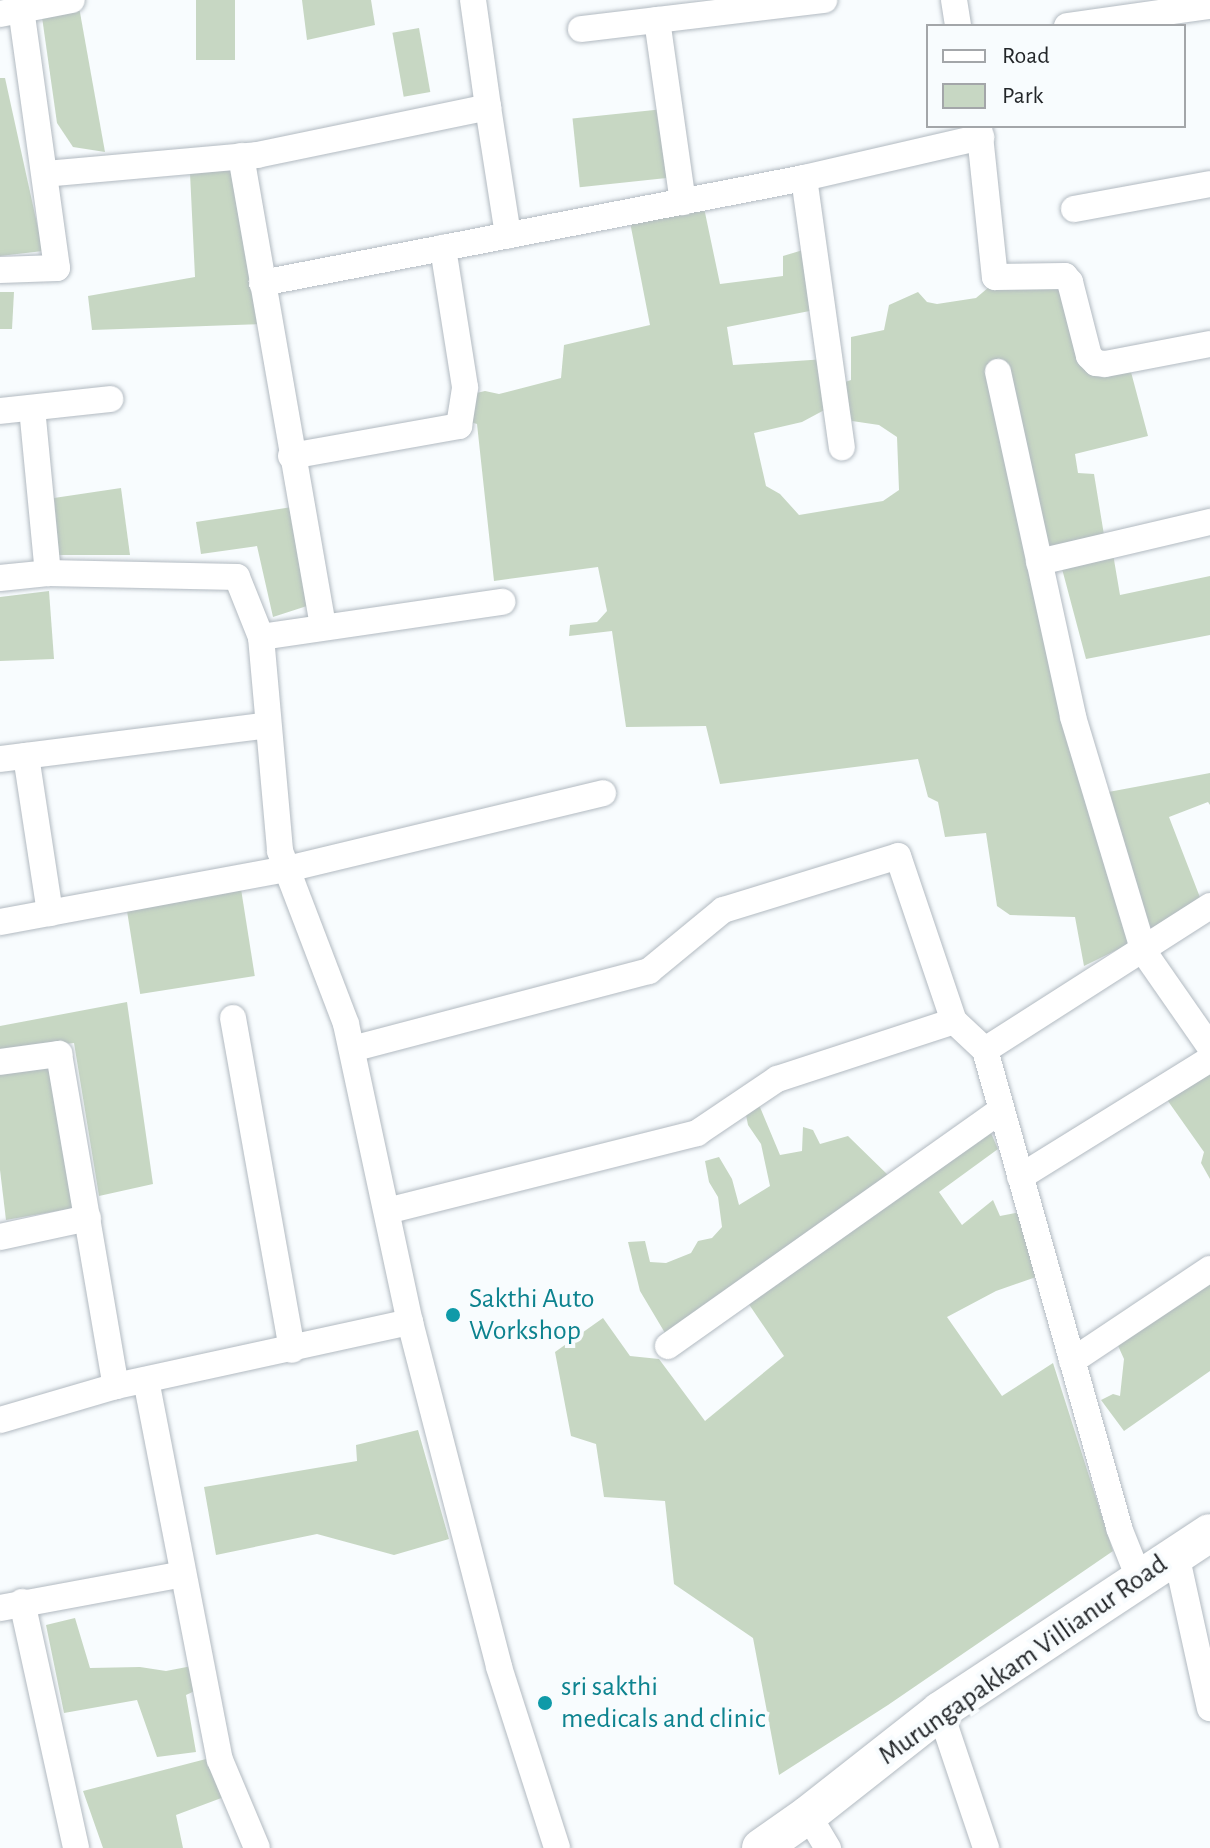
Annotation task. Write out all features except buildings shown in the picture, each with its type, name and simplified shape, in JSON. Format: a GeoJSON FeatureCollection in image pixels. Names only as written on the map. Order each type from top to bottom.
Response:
{"type":"FeatureCollection","features":[{"type":"Feature","properties":{"kind":"main road","name":"Murungapakkam Villianur Road"},"geometry":{"type":"LineString","coordinates":[[761,1848],[940,1711],[1210,1533]]}},
{"type":"Feature","properties":{"kind":"street"},"geometry":{"type":"LineString","coordinates":[[0,270],[57,268],[45,174],[14,8],[72,0]]}},
{"type":"Feature","properties":{"kind":"street"},"geometry":{"type":"LineString","coordinates":[[473,0],[508,235]]}},
{"type":"Feature","properties":{"kind":"street"},"geometry":{"type":"LineString","coordinates":[[581,29],[824,0]]}},
{"type":"Feature","properties":{"kind":"street"},"geometry":{"type":"LineString","coordinates":[[954,0],[958,24]]}},
{"type":"Feature","properties":{"kind":"street"},"geometry":{"type":"LineString","coordinates":[[1081,24],[1210,6]]}},
{"type":"Feature","properties":{"kind":"street"},"geometry":{"type":"LineString","coordinates":[[657,20],[683,202]]}},
{"type":"Feature","properties":{"kind":"street"},"geometry":{"type":"LineString","coordinates":[[45,174],[241,156],[488,107]]}},
{"type":"Feature","properties":{"kind":"street"},"geometry":{"type":"LineString","coordinates":[[262,283],[804,178],[980,131],[995,277],[1065,276],[1070,282],[1089,356],[1096,363],[1105,364],[1210,344]]}},
{"type":"Feature","properties":{"kind":"street"},"geometry":{"type":"LineString","coordinates":[[241,156],[323,626]]}},
{"type":"Feature","properties":{"kind":"street"},"geometry":{"type":"LineString","coordinates":[[804,178],[842,447]]}},
{"type":"Feature","properties":{"kind":"street"},"geometry":{"type":"LineString","coordinates":[[1074,209],[1210,184]]}},
{"type":"Feature","properties":{"kind":"street"},"geometry":{"type":"LineString","coordinates":[[291,456],[459,426],[465,387],[443,248]]}},
{"type":"Feature","properties":{"kind":"street"},"geometry":{"type":"LineString","coordinates":[[998,372],[1073,717],[1144,952],[1210,1047]]}},
{"type":"Feature","properties":{"kind":"street"},"geometry":{"type":"LineString","coordinates":[[0,411],[110,399]]}},
{"type":"Feature","properties":{"kind":"street"},"geometry":{"type":"LineString","coordinates":[[32,408],[48,573]]}},
{"type":"Feature","properties":{"kind":"street"},"geometry":{"type":"LineString","coordinates":[[1039,562],[1210,522]]}},
{"type":"Feature","properties":{"kind":"street"},"geometry":{"type":"LineString","coordinates":[[0,578],[48,573],[237,577],[261,637],[280,851],[346,1024],[410,1322],[499,1667],[557,1848]]}},
{"type":"Feature","properties":{"kind":"street"},"geometry":{"type":"LineString","coordinates":[[261,637],[502,602]]}},
{"type":"Feature","properties":{"kind":"street"},"geometry":{"type":"LineString","coordinates":[[50,913],[13,757],[268,725]]}},
{"type":"Feature","properties":{"kind":"street"},"geometry":{"type":"LineString","coordinates":[[0,922],[287,869],[603,793]]}},
{"type":"Feature","properties":{"kind":"street"},"geometry":{"type":"LineString","coordinates":[[352,1049],[649,971],[723,910],[898,856],[954,1021],[985,1050],[1119,1528],[1139,1578]]}},
{"type":"Feature","properties":{"kind":"street"},"geometry":{"type":"LineString","coordinates":[[985,1050],[1144,952],[1210,906]]}},
{"type":"Feature","properties":{"kind":"street"},"geometry":{"type":"LineString","coordinates":[[233,1018],[292,1350]]}},
{"type":"Feature","properties":{"kind":"street"},"geometry":{"type":"LineString","coordinates":[[387,1211],[697,1133],[777,1079],[954,1021]]}},
{"type":"Feature","properties":{"kind":"street"},"geometry":{"type":"LineString","coordinates":[[0,1062],[59,1054],[116,1386]]}},
{"type":"Feature","properties":{"kind":"street"},"geometry":{"type":"LineString","coordinates":[[1020,1177],[1210,1059]]}},
{"type":"Feature","properties":{"kind":"street"},"geometry":{"type":"LineString","coordinates":[[668,1346],[1001,1110]]}},
{"type":"Feature","properties":{"kind":"street"},"geometry":{"type":"LineString","coordinates":[[0,1237],[88,1218]]}},
{"type":"Feature","properties":{"kind":"street"},"geometry":{"type":"LineString","coordinates":[[1072,1361],[1210,1269]]}},
{"type":"Feature","properties":{"kind":"street"},"geometry":{"type":"LineString","coordinates":[[0,1420],[116,1386],[410,1322]]}},
{"type":"Feature","properties":{"kind":"street"},"geometry":{"type":"LineString","coordinates":[[146,1380],[220,1760],[257,1848]]}},
{"type":"Feature","properties":{"kind":"street"},"geometry":{"type":"LineString","coordinates":[[1176,1554],[1210,1708]]}},
{"type":"Feature","properties":{"kind":"street"},"geometry":{"type":"LineString","coordinates":[[76,1848],[11,1605],[183,1574]]}},
{"type":"Feature","properties":{"kind":"street"},"geometry":{"type":"LineString","coordinates":[[940,1711],[986,1848]]}},
{"type":"Feature","properties":{"kind":"street"},"geometry":{"type":"LineString","coordinates":[[808,1815],[828,1848]]}},
{"type":"Feature","properties":{"kind":"green space"},"geometry":{"type":"Polygon","coordinates":[[[196,0],[235,0],[235,60],[196,60],[196,0]]]}},
{"type":"Feature","properties":{"kind":"green space"},"geometry":{"type":"Polygon","coordinates":[[[302,0],[371,0],[375,25],[307,40],[302,0]]]}},
{"type":"Feature","properties":{"kind":"green space"},"geometry":{"type":"Polygon","coordinates":[[[79,7],[105,152],[73,147],[57,123],[42,17],[79,7]]]}},
{"type":"Feature","properties":{"kind":"green space"},"geometry":{"type":"Polygon","coordinates":[[[419,28],[430,92],[404,97],[392,33],[419,28]]]}},
{"type":"Feature","properties":{"kind":"green space"},"geometry":{"type":"Polygon","coordinates":[[[0,78],[5,78],[43,251],[0,256],[0,78]]]}},
{"type":"Feature","properties":{"kind":"green space"},"geometry":{"type":"Polygon","coordinates":[[[664,109],[671,178],[580,187],[573,119],[664,109]]]}},
{"type":"Feature","properties":{"kind":"green space"},"geometry":{"type":"Polygon","coordinates":[[[233,170],[261,324],[92,330],[88,296],[195,277],[190,173],[233,170]]]}},
{"type":"Feature","properties":{"kind":"green space"},"geometry":{"type":"Polygon","coordinates":[[[703,203],[720,284],[783,276],[783,256],[813,247],[820,309],[727,327],[733,365],[826,359],[830,407],[802,422],[754,433],[766,486],[780,494],[799,515],[883,501],[899,490],[897,437],[879,425],[852,421],[839,384],[851,380],[851,337],[884,330],[889,305],[918,292],[927,302],[937,304],[976,298],[995,282],[1056,277],[1085,357],[1131,372],[1148,436],[1075,454],[1078,473],[1094,474],[1105,541],[1043,556],[1131,943],[1084,966],[1075,917],[1010,915],[997,906],[986,833],[945,837],[938,802],[928,797],[918,759],[720,784],[706,726],[626,727],[612,631],[569,636],[570,625],[597,622],[607,611],[598,567],[494,581],[477,424],[464,420],[468,395],[485,391],[499,394],[561,378],[564,345],[650,325],[629,217],[703,203]]]}},
{"type":"Feature","properties":{"kind":"green space"},"geometry":{"type":"Polygon","coordinates":[[[0,292],[14,292],[12,329],[0,329],[0,292]]]}},
{"type":"Feature","properties":{"kind":"green space"},"geometry":{"type":"Polygon","coordinates":[[[121,488],[130,555],[59,555],[54,498],[121,488]]]}},
{"type":"Feature","properties":{"kind":"green space"},"geometry":{"type":"Polygon","coordinates":[[[292,507],[310,605],[273,617],[257,546],[201,554],[196,522],[292,507]]]}},
{"type":"Feature","properties":{"kind":"green space"},"geometry":{"type":"Polygon","coordinates":[[[1112,548],[1120,595],[1210,576],[1210,635],[1086,659],[1061,565],[1112,548]]]}},
{"type":"Feature","properties":{"kind":"green space"},"geometry":{"type":"Polygon","coordinates":[[[49,591],[54,659],[0,661],[0,597],[49,591]]]}},
{"type":"Feature","properties":{"kind":"green space"},"geometry":{"type":"Polygon","coordinates":[[[1210,773],[1210,805],[1208,802],[1169,817],[1201,900],[1147,931],[1103,793],[1210,773]]]}},
{"type":"Feature","properties":{"kind":"green space"},"geometry":{"type":"Polygon","coordinates":[[[241,889],[255,976],[140,994],[126,907],[241,889]]]}},
{"type":"Feature","properties":{"kind":"green space"},"geometry":{"type":"Polygon","coordinates":[[[127,1002],[153,1184],[99,1196],[74,1043],[0,1051],[0,1026],[127,1002]]]}},
{"type":"Feature","properties":{"kind":"green space"},"geometry":{"type":"Polygon","coordinates":[[[1210,1062],[1210,1179],[1201,1163],[1204,1152],[1163,1094],[1210,1062]]]}},
{"type":"Feature","properties":{"kind":"green space"},"geometry":{"type":"Polygon","coordinates":[[[50,1064],[74,1208],[6,1220],[0,1170],[0,1073],[50,1064]]]}},
{"type":"Feature","properties":{"kind":"green space"},"geometry":{"type":"Polygon","coordinates":[[[757,1100],[780,1155],[802,1151],[803,1127],[813,1130],[820,1144],[848,1136],[892,1179],[668,1338],[640,1291],[628,1242],[645,1241],[650,1262],[666,1263],[691,1253],[698,1241],[712,1238],[722,1227],[718,1197],[709,1182],[705,1161],[719,1157],[732,1179],[739,1205],[770,1186],[761,1144],[748,1125],[745,1110],[757,1100]]]}},
{"type":"Feature","properties":{"kind":"green space"},"geometry":{"type":"Polygon","coordinates":[[[987,1124],[998,1149],[939,1192],[962,1225],[993,1200],[1000,1216],[1020,1212],[1039,1276],[996,1291],[947,1317],[1002,1396],[1053,1363],[1113,1551],[888,1705],[779,1775],[753,1638],[674,1584],[665,1501],[604,1497],[596,1444],[571,1436],[555,1352],[603,1318],[630,1356],[659,1359],[705,1421],[784,1356],[744,1297],[987,1124]]]}},
{"type":"Feature","properties":{"kind":"green space"},"geometry":{"type":"Polygon","coordinates":[[[1210,1275],[1210,1371],[1124,1431],[1101,1400],[1113,1394],[1120,1396],[1124,1359],[1115,1339],[1210,1275]]]}},
{"type":"Feature","properties":{"kind":"green space"},"geometry":{"type":"Polygon","coordinates":[[[418,1430],[449,1539],[394,1555],[317,1534],[216,1555],[204,1487],[357,1461],[356,1445],[418,1430]]]}},
{"type":"Feature","properties":{"kind":"green space"},"geometry":{"type":"Polygon","coordinates":[[[75,1618],[90,1668],[140,1667],[166,1671],[192,1666],[197,1690],[186,1695],[196,1752],[157,1757],[137,1700],[64,1713],[46,1625],[75,1618]]]}},
{"type":"Feature","properties":{"kind":"green space"},"geometry":{"type":"Polygon","coordinates":[[[206,1759],[224,1797],[176,1815],[183,1848],[103,1848],[83,1791],[206,1759]]]}},
{"type":"Feature","properties":{"kind":"place","name":"Sakthi Auto Workshop"},"geometry":{"type":"Point","coordinates":[453,1315]}},
{"type":"Feature","properties":{"kind":"place","name":"sri sakthi medicals and clinic"},"geometry":{"type":"Point","coordinates":[545,1703]}}]}
